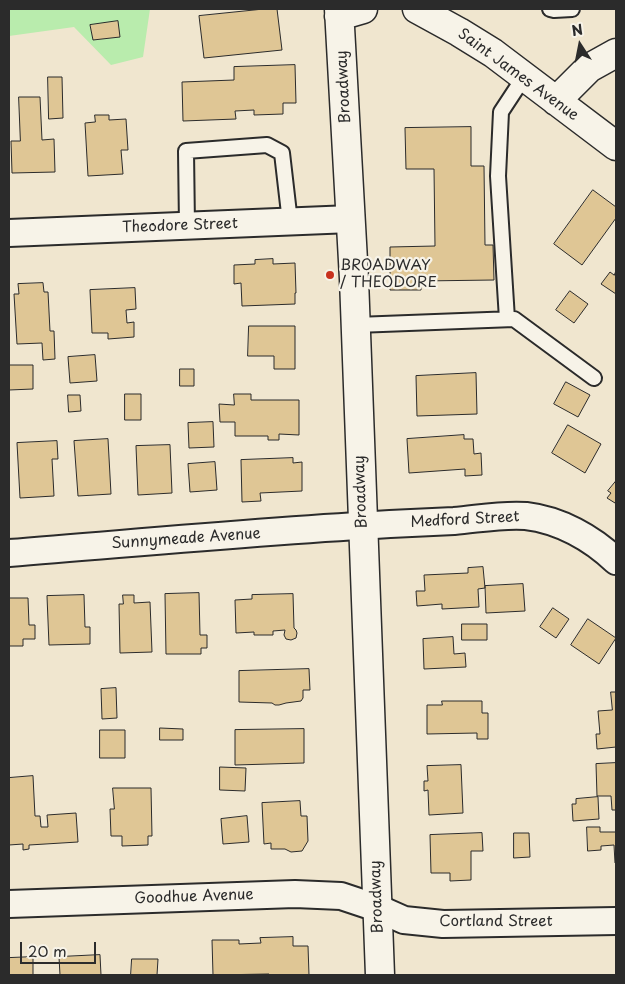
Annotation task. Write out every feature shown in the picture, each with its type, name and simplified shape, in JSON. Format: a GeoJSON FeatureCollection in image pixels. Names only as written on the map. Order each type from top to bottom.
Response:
{"type":"FeatureCollection","features":[{"type":"Feature","properties":{"kind":"main road","name":"Saint James Avenue"},"geometry":{"type":"LineString","coordinates":[[417,9],[493,53],[616,146]]}},
{"type":"Feature","properties":{"kind":"main road","name":"Broadway"},"geometry":{"type":"LineString","coordinates":[[346,11],[351,219],[380,975]]}},
{"type":"Feature","properties":{"kind":"main road"},"geometry":{"type":"LineString","coordinates":[[556,101],[589,68],[616,53]]}},
{"type":"Feature","properties":{"kind":"street","name":"Theodore Street"},"geometry":{"type":"LineString","coordinates":[[9,233],[351,219]]}},
{"type":"Feature","properties":{"kind":"street","name":"Medford Street"},"geometry":{"type":"LineString","coordinates":[[363,526],[527,516],[569,528],[603,548],[616,561]]}},
{"type":"Feature","properties":{"kind":"street","name":"Sunnymeade Avenue"},"geometry":{"type":"LineString","coordinates":[[9,553],[363,526]]}},
{"type":"Feature","properties":{"kind":"street","name":"Goodhue Avenue"},"geometry":{"type":"LineString","coordinates":[[9,904],[295,894],[341,896],[377,908]]}},
{"type":"Feature","properties":{"kind":"street","name":"Cortland Street"},"geometry":{"type":"LineString","coordinates":[[377,908],[404,920],[443,924],[616,921]]}},
{"type":"Feature","properties":{"kind":"lane"},"geometry":{"type":"LineString","coordinates":[[550,9],[572,9]]}},
{"type":"Feature","properties":{"kind":"lane"},"geometry":{"type":"LineString","coordinates":[[507,319],[498,176],[501,112],[524,77]]}},
{"type":"Feature","properties":{"kind":"lane"},"geometry":{"type":"LineString","coordinates":[[187,226],[186,151],[267,145],[282,153],[290,222]]}},
{"type":"Feature","properties":{"kind":"lane"},"geometry":{"type":"LineString","coordinates":[[356,325],[514,319],[594,378]]}},
{"type":"Feature","properties":{"kind":"green space"},"geometry":{"type":"Polygon","coordinates":[[[9,9],[150,9],[143,57],[111,65],[74,27],[9,36],[9,9]]]}},
{"type":"Feature","properties":{"kind":"building"},"geometry":{"type":"Polygon","coordinates":[[[277,9],[282,50],[204,58],[199,16],[277,9]]]}},
{"type":"Feature","properties":{"kind":"building"},"geometry":{"type":"Polygon","coordinates":[[[118,21],[120,37],[93,40],[90,25],[118,21]]]}},
{"type":"Feature","properties":{"kind":"building"},"geometry":{"type":"Polygon","coordinates":[[[295,65],[296,103],[283,103],[283,114],[254,115],[254,110],[235,111],[236,119],[183,121],[182,82],[234,80],[234,67],[295,65]]]}},
{"type":"Feature","properties":{"kind":"building"},"geometry":{"type":"Polygon","coordinates":[[[48,77],[62,77],[63,118],[49,119],[48,77]]]}},
{"type":"Feature","properties":{"kind":"building"},"geometry":{"type":"Polygon","coordinates":[[[19,97],[40,97],[42,140],[54,139],[55,172],[12,173],[11,141],[20,141],[19,97]]]}},
{"type":"Feature","properties":{"kind":"building"},"geometry":{"type":"Polygon","coordinates":[[[95,115],[109,115],[109,120],[126,119],[128,150],[121,150],[123,174],[88,176],[85,123],[95,122],[95,115]]]}},
{"type":"Feature","properties":{"kind":"building"},"geometry":{"type":"Polygon","coordinates":[[[471,127],[471,166],[484,166],[485,245],[493,245],[494,280],[421,281],[421,290],[390,290],[390,247],[435,246],[434,169],[406,169],[405,128],[471,127]]]}},
{"type":"Feature","properties":{"kind":"building"},"geometry":{"type":"Polygon","coordinates":[[[593,190],[616,207],[616,218],[582,265],[554,244],[593,190]]]}},
{"type":"Feature","properties":{"kind":"building"},"geometry":{"type":"Polygon","coordinates":[[[273,259],[273,264],[295,263],[295,304],[242,306],[241,283],[234,284],[234,265],[255,264],[255,260],[273,259]]]}},
{"type":"Feature","properties":{"kind":"building"},"geometry":{"type":"Polygon","coordinates":[[[616,271],[616,294],[601,284],[610,272],[614,275],[616,271]]]}},
{"type":"Feature","properties":{"kind":"building"},"geometry":{"type":"Polygon","coordinates":[[[43,283],[44,292],[48,292],[50,331],[54,331],[55,359],[43,360],[42,343],[17,344],[14,294],[19,294],[18,284],[43,283]]]}},
{"type":"Feature","properties":{"kind":"building"},"geometry":{"type":"Polygon","coordinates":[[[135,288],[136,309],[126,310],[127,323],[134,322],[134,337],[108,339],[108,333],[92,333],[90,290],[135,288]]]}},
{"type":"Feature","properties":{"kind":"building"},"geometry":{"type":"Polygon","coordinates":[[[570,291],[588,304],[574,323],[556,310],[570,291]]]}},
{"type":"Feature","properties":{"kind":"building"},"geometry":{"type":"Polygon","coordinates":[[[249,326],[295,326],[295,369],[274,369],[274,356],[248,356],[249,326]]]}},
{"type":"Feature","properties":{"kind":"building"},"geometry":{"type":"Polygon","coordinates":[[[95,355],[97,381],[70,383],[68,357],[95,355]]]}},
{"type":"Feature","properties":{"kind":"building"},"geometry":{"type":"Polygon","coordinates":[[[9,365],[33,365],[33,389],[9,390],[9,365]]]}},
{"type":"Feature","properties":{"kind":"building"},"geometry":{"type":"Polygon","coordinates":[[[180,369],[194,369],[194,386],[180,386],[180,369]]]}},
{"type":"Feature","properties":{"kind":"building"},"geometry":{"type":"Polygon","coordinates":[[[476,373],[477,414],[417,416],[416,376],[476,373]]]}},
{"type":"Feature","properties":{"kind":"building"},"geometry":{"type":"Polygon","coordinates":[[[566,382],[590,395],[578,417],[554,404],[566,382]]]}},
{"type":"Feature","properties":{"kind":"building"},"geometry":{"type":"Polygon","coordinates":[[[125,394],[141,394],[141,420],[125,420],[125,394]]]}},
{"type":"Feature","properties":{"kind":"building"},"geometry":{"type":"Polygon","coordinates":[[[234,394],[251,394],[251,400],[299,400],[299,435],[279,434],[279,440],[268,440],[268,436],[235,436],[235,422],[220,422],[219,404],[234,405],[234,394]]]}},
{"type":"Feature","properties":{"kind":"building"},"geometry":{"type":"Polygon","coordinates":[[[68,395],[80,395],[81,411],[69,412],[68,395]]]}},
{"type":"Feature","properties":{"kind":"building"},"geometry":{"type":"Polygon","coordinates":[[[213,422],[214,447],[189,448],[188,423],[213,422]]]}},
{"type":"Feature","properties":{"kind":"building"},"geometry":{"type":"Polygon","coordinates":[[[568,425],[601,444],[585,473],[552,453],[568,425]]]}},
{"type":"Feature","properties":{"kind":"building"},"geometry":{"type":"Polygon","coordinates":[[[464,435],[464,439],[473,439],[474,454],[481,453],[482,475],[465,476],[465,469],[409,473],[407,439],[464,435]]]}},
{"type":"Feature","properties":{"kind":"building"},"geometry":{"type":"Polygon","coordinates":[[[108,439],[111,494],[78,496],[74,441],[108,439]]]}},
{"type":"Feature","properties":{"kind":"building"},"geometry":{"type":"Polygon","coordinates":[[[57,441],[58,459],[52,459],[54,496],[20,498],[17,443],[57,441]]]}},
{"type":"Feature","properties":{"kind":"building"},"geometry":{"type":"Polygon","coordinates":[[[170,445],[172,493],[138,495],[136,446],[170,445]]]}},
{"type":"Feature","properties":{"kind":"building"},"geometry":{"type":"Polygon","coordinates":[[[293,458],[293,463],[302,462],[302,491],[260,493],[261,501],[242,502],[241,460],[293,458]]]}},
{"type":"Feature","properties":{"kind":"building"},"geometry":{"type":"Polygon","coordinates":[[[215,462],[217,490],[190,492],[188,464],[215,462]]]}},
{"type":"Feature","properties":{"kind":"building"},"geometry":{"type":"Polygon","coordinates":[[[616,481],[615,503],[607,498],[611,493],[608,491],[616,481]]]}},
{"type":"Feature","properties":{"kind":"building"},"geometry":{"type":"Polygon","coordinates":[[[483,567],[485,588],[478,589],[479,607],[442,609],[442,604],[417,606],[416,591],[425,591],[424,575],[468,573],[468,568],[483,567]]]}},
{"type":"Feature","properties":{"kind":"building"},"geometry":{"type":"Polygon","coordinates":[[[523,584],[525,611],[486,613],[485,586],[523,584]]]}},
{"type":"Feature","properties":{"kind":"building"},"geometry":{"type":"Polygon","coordinates":[[[199,593],[200,635],[207,635],[207,648],[201,648],[201,654],[166,654],[165,594],[199,593]]]}},
{"type":"Feature","properties":{"kind":"building"},"geometry":{"type":"Polygon","coordinates":[[[293,594],[296,638],[286,639],[284,635],[285,630],[273,631],[273,635],[254,635],[254,632],[236,633],[235,600],[252,599],[252,595],[293,594]]]}},
{"type":"Feature","properties":{"kind":"building"},"geometry":{"type":"Polygon","coordinates":[[[84,595],[85,627],[90,627],[90,644],[49,645],[47,596],[84,595]]]}},
{"type":"Feature","properties":{"kind":"building"},"geometry":{"type":"Polygon","coordinates":[[[123,595],[134,595],[134,603],[150,602],[152,652],[120,653],[119,604],[123,604],[123,595]]]}},
{"type":"Feature","properties":{"kind":"building"},"geometry":{"type":"Polygon","coordinates":[[[9,598],[28,598],[29,625],[35,625],[35,639],[23,639],[23,646],[9,646],[9,598]]]}},
{"type":"Feature","properties":{"kind":"building"},"geometry":{"type":"Polygon","coordinates":[[[553,608],[569,619],[556,638],[540,627],[553,608]]]}},
{"type":"Feature","properties":{"kind":"building"},"geometry":{"type":"Polygon","coordinates":[[[588,619],[616,638],[599,664],[571,645],[588,619]]]}},
{"type":"Feature","properties":{"kind":"building"},"geometry":{"type":"Polygon","coordinates":[[[462,624],[487,624],[487,640],[462,640],[462,624]]]}},
{"type":"Feature","properties":{"kind":"building"},"geometry":{"type":"Polygon","coordinates":[[[453,637],[454,654],[465,653],[466,667],[424,669],[423,639],[453,637]]]}},
{"type":"Feature","properties":{"kind":"building"},"geometry":{"type":"Polygon","coordinates":[[[309,669],[310,690],[303,690],[301,701],[279,705],[239,702],[239,671],[309,669]]]}},
{"type":"Feature","properties":{"kind":"building"},"geometry":{"type":"Polygon","coordinates":[[[116,688],[117,718],[102,719],[101,689],[116,688]]]}},
{"type":"Feature","properties":{"kind":"building"},"geometry":{"type":"Polygon","coordinates":[[[611,692],[616,692],[616,747],[597,749],[596,734],[600,734],[598,711],[612,710],[611,692]]]}},
{"type":"Feature","properties":{"kind":"building"},"geometry":{"type":"Polygon","coordinates":[[[442,701],[482,701],[482,713],[488,713],[488,739],[477,739],[477,733],[427,734],[427,705],[442,705],[442,701]]]}},
{"type":"Feature","properties":{"kind":"building"},"geometry":{"type":"Polygon","coordinates":[[[160,728],[183,729],[183,740],[160,740],[160,728]]]}},
{"type":"Feature","properties":{"kind":"building"},"geometry":{"type":"Polygon","coordinates":[[[304,729],[304,763],[235,765],[235,730],[304,729]]]}},
{"type":"Feature","properties":{"kind":"building"},"geometry":{"type":"Polygon","coordinates":[[[100,730],[125,730],[125,758],[100,758],[100,730]]]}},
{"type":"Feature","properties":{"kind":"building"},"geometry":{"type":"Polygon","coordinates":[[[616,763],[616,810],[612,810],[611,796],[597,796],[596,764],[616,763]]]}},
{"type":"Feature","properties":{"kind":"building"},"geometry":{"type":"Polygon","coordinates":[[[461,765],[463,813],[429,815],[428,790],[424,791],[424,781],[428,781],[427,766],[461,765]]]}},
{"type":"Feature","properties":{"kind":"building"},"geometry":{"type":"Polygon","coordinates":[[[220,767],[246,768],[245,791],[220,790],[220,767]]]}},
{"type":"Feature","properties":{"kind":"building"},"geometry":{"type":"Polygon","coordinates":[[[33,776],[35,816],[40,816],[41,827],[48,827],[47,815],[76,813],[78,842],[29,845],[29,849],[23,850],[23,844],[9,845],[9,778],[33,776]]]}},
{"type":"Feature","properties":{"kind":"building"},"geometry":{"type":"Polygon","coordinates":[[[113,788],[151,788],[152,836],[148,836],[148,845],[122,846],[122,836],[111,836],[110,809],[114,809],[113,788]]]}},
{"type":"Feature","properties":{"kind":"building"},"geometry":{"type":"Polygon","coordinates":[[[598,797],[599,819],[573,821],[572,804],[576,804],[576,799],[598,797]]]}},
{"type":"Feature","properties":{"kind":"building"},"geometry":{"type":"Polygon","coordinates":[[[300,801],[301,816],[307,816],[308,841],[302,851],[291,852],[285,849],[271,849],[271,843],[264,844],[262,803],[300,801]]]}},
{"type":"Feature","properties":{"kind":"building"},"geometry":{"type":"Polygon","coordinates":[[[247,816],[249,842],[223,844],[221,819],[247,816]]]}},
{"type":"Feature","properties":{"kind":"building"},"geometry":{"type":"Polygon","coordinates":[[[587,827],[600,827],[600,832],[616,832],[616,863],[614,845],[601,846],[601,850],[588,851],[587,827]]]}},
{"type":"Feature","properties":{"kind":"building"},"geometry":{"type":"Polygon","coordinates":[[[482,833],[483,851],[471,851],[471,880],[450,881],[450,873],[431,873],[430,835],[482,833]]]}},
{"type":"Feature","properties":{"kind":"building"},"geometry":{"type":"Polygon","coordinates":[[[514,833],[529,833],[530,857],[514,858],[514,833]]]}},
{"type":"Feature","properties":{"kind":"building"},"geometry":{"type":"Polygon","coordinates":[[[293,937],[293,946],[308,946],[309,975],[213,975],[212,940],[239,940],[239,944],[261,943],[260,938],[293,937]]]}},
{"type":"Feature","properties":{"kind":"building"},"geometry":{"type":"Polygon","coordinates":[[[100,955],[101,975],[60,975],[59,957],[100,955]]]}},
{"type":"Feature","properties":{"kind":"building"},"geometry":{"type":"Polygon","coordinates":[[[33,957],[33,975],[9,975],[9,958],[33,957]]]}},
{"type":"Feature","properties":{"kind":"building"},"geometry":{"type":"Polygon","coordinates":[[[132,959],[158,959],[157,975],[131,975],[132,959]]]}},
{"type":"Feature","properties":{"kind":"place","name":"BROADWAY / THEODORE"},"geometry":{"type":"Point","coordinates":[330,275]}}]}
